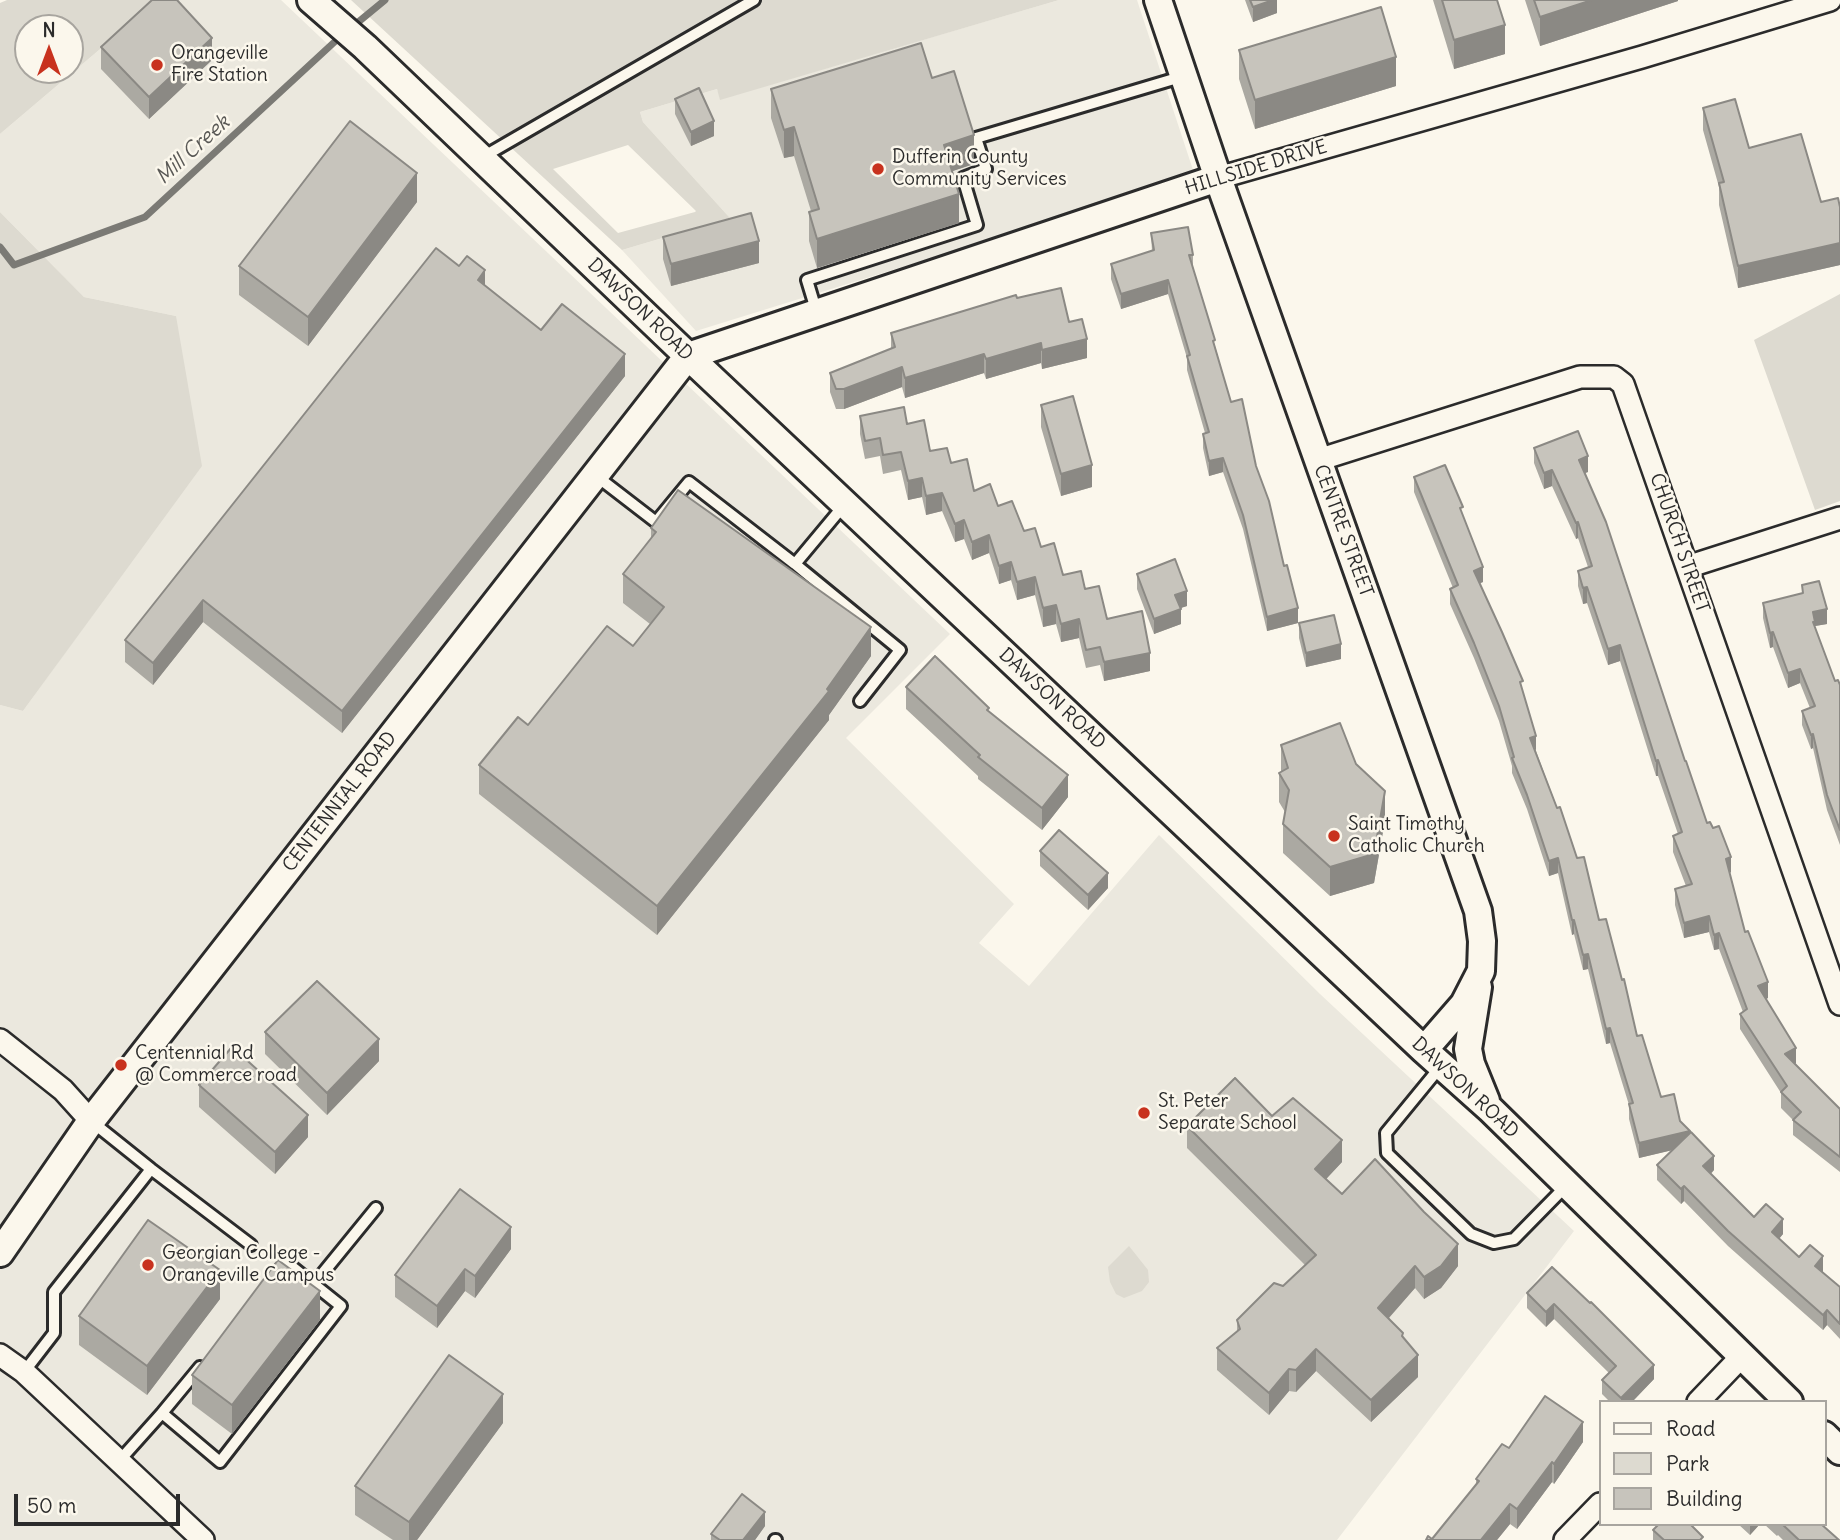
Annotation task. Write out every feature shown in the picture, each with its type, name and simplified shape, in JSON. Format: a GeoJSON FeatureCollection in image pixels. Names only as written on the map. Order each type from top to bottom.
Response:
{"type":"FeatureCollection","features":[{"type":"Feature","properties":{"kind":"street","name":"CENTRE STREET"},"geometry":{"type":"LineString","coordinates":[[1158,0],[1218,178],[1478,911],[1482,941],[1481,971],[1433,1058]]}},
{"type":"Feature","properties":{"kind":"street","name":"HILLSIDE DRIVE"},"geometry":{"type":"LineString","coordinates":[[688,356],[1218,178],[1830,0]]}},
{"type":"Feature","properties":{"kind":"street","name":"DAWSON ROAD"},"geometry":{"type":"LineString","coordinates":[[317,6],[365,47],[688,356],[1490,1109],[1787,1400]]}},
{"type":"Feature","properties":{"kind":"street","name":"CENTENNIAL ROAD"},"geometry":{"type":"LineString","coordinates":[[0,1253],[91,1121],[688,356]]}},
{"type":"Feature","properties":{"kind":"street","name":"CHURCH STREET"},"geometry":{"type":"LineString","coordinates":[[1318,460],[1580,377],[1614,377],[1623,384],[1840,1004]]}},
{"type":"Feature","properties":{"kind":"street"},"geometry":{"type":"LineString","coordinates":[[1688,567],[1840,518]]}},
{"type":"Feature","properties":{"kind":"street"},"geometry":{"type":"LineString","coordinates":[[1481,971],[1468,1049],[1471,1064],[1490,1109]]}},
{"type":"Feature","properties":{"kind":"street"},"geometry":{"type":"LineString","coordinates":[[0,1040],[63,1090],[91,1121]]}},
{"type":"Feature","properties":{"kind":"street"},"geometry":{"type":"LineString","coordinates":[[0,1355],[23,1371],[203,1540]]}},
{"type":"Feature","properties":{"kind":"street"},"geometry":{"type":"LineString","coordinates":[[1700,1400],[1742,1356]]}},
{"type":"Feature","properties":{"kind":"street"},"geometry":{"type":"LineString","coordinates":[[1826,1437],[1840,1451]]}},
{"type":"Feature","properties":{"kind":"street"},"geometry":{"type":"LineString","coordinates":[[1565,1540],[1598,1506]]}},
{"type":"Feature","properties":{"kind":"lane"},"geometry":{"type":"LineString","coordinates":[[481,159],[754,0]]}},
{"type":"Feature","properties":{"kind":"lane"},"geometry":{"type":"LineString","coordinates":[[817,313],[807,280],[977,225],[963,178],[986,169],[976,138],[1184,76]]}},
{"type":"Feature","properties":{"kind":"lane"},"geometry":{"type":"LineString","coordinates":[[595,475],[656,522],[689,481],[900,650],[860,701]]}},
{"type":"Feature","properties":{"kind":"lane"},"geometry":{"type":"LineString","coordinates":[[795,564],[845,504]]}},
{"type":"Feature","properties":{"kind":"lane"},"geometry":{"type":"LineString","coordinates":[[1433,1058],[1386,1133],[1387,1153],[1471,1234],[1494,1243],[1514,1239],[1567,1185]]}},
{"type":"Feature","properties":{"kind":"lane"},"geometry":{"type":"LineString","coordinates":[[91,1121],[251,1245]]}},
{"type":"Feature","properties":{"kind":"lane"},"geometry":{"type":"LineString","coordinates":[[23,1371],[54,1332],[54,1292],[151,1169]]}},
{"type":"Feature","properties":{"kind":"lane"},"geometry":{"type":"LineString","coordinates":[[314,1284],[376,1208]]}},
{"type":"Feature","properties":{"kind":"lane"},"geometry":{"type":"LineString","coordinates":[[162,1413],[220,1462],[341,1306],[286,1262],[269,1283]]}},
{"type":"Feature","properties":{"kind":"lane"},"geometry":{"type":"LineString","coordinates":[[120,1460],[207,1359]]}},
{"type":"Feature","properties":{"kind":"shaded area"},"geometry":{"type":"Polygon","coordinates":[[[158,0],[281,0],[950,634],[846,738],[1014,904],[979,943],[1029,986],[1159,835],[1320,994],[1574,1231],[1337,1540],[0,1540],[0,705],[23,711],[93,614],[176,316],[84,297],[0,212],[0,134],[59,84],[84,84],[84,63],[158,0]]]}},
{"type":"Feature","properties":{"kind":"shaded area"},"geometry":{"type":"Polygon","coordinates":[[[1059,0],[1137,0],[1195,176],[696,331],[622,250],[730,218],[643,122],[640,112],[717,89],[721,99],[1059,0]]]}},
{"type":"Feature","properties":{"kind":"green space"},"geometry":{"type":"Polygon","coordinates":[[[7,0],[158,0],[84,63],[84,14],[14,14],[14,84],[59,84],[0,134],[0,3],[7,0]]]}},
{"type":"Feature","properties":{"kind":"green space"},"geometry":{"type":"Polygon","coordinates":[[[351,0],[1059,0],[720,100],[717,89],[640,112],[643,122],[730,218],[622,250],[351,0]],[[628,145],[553,169],[618,233],[696,211],[628,145]]]}},
{"type":"Feature","properties":{"kind":"green space"},"geometry":{"type":"Polygon","coordinates":[[[0,212],[84,297],[176,316],[202,466],[23,711],[0,705],[0,212]]]}},
{"type":"Feature","properties":{"kind":"green space"},"geometry":{"type":"Polygon","coordinates":[[[1840,294],[1840,501],[1815,510],[1754,340],[1840,294]]]}},
{"type":"Feature","properties":{"kind":"green space"},"geometry":{"type":"Polygon","coordinates":[[[1129,1246],[1148,1270],[1149,1282],[1142,1291],[1124,1298],[1116,1294],[1110,1282],[1108,1267],[1129,1246]]]}},
{"type":"Feature","properties":{"kind":"building","name":"Orangeville Fire Station"},"geometry":{"type":"Polygon","coordinates":[[[152,0],[177,0],[212,38],[149,97],[101,47],[152,0]]]}},
{"type":"Feature","properties":{"kind":"building"},"geometry":{"type":"Polygon","coordinates":[[[1250,0],[1273,0],[1253,7],[1250,0]]]}},
{"type":"Feature","properties":{"kind":"building"},"geometry":{"type":"Polygon","coordinates":[[[1442,0],[1497,0],[1505,25],[1454,40],[1442,0]]]}},
{"type":"Feature","properties":{"kind":"building"},"geometry":{"type":"Polygon","coordinates":[[[1534,0],[1592,0],[1540,17],[1534,0]]]}},
{"type":"Feature","properties":{"kind":"building"},"geometry":{"type":"Polygon","coordinates":[[[1381,7],[1396,57],[1255,100],[1239,50],[1381,7]]]}},
{"type":"Feature","properties":{"kind":"building","name":"Dufferin County Community Services"},"geometry":{"type":"Polygon","coordinates":[[[921,43],[932,78],[954,71],[974,135],[944,145],[959,194],[817,239],[809,212],[819,209],[794,127],[784,130],[771,89],[921,43]]]}},
{"type":"Feature","properties":{"kind":"building"},"geometry":{"type":"Polygon","coordinates":[[[699,88],[714,121],[691,132],[675,99],[699,88]]]}},
{"type":"Feature","properties":{"kind":"building"},"geometry":{"type":"Polygon","coordinates":[[[1735,99],[1749,148],[1801,134],[1821,202],[1838,198],[1840,243],[1738,266],[1719,183],[1724,182],[1703,108],[1735,99]]]}},
{"type":"Feature","properties":{"kind":"building"},"geometry":{"type":"Polygon","coordinates":[[[350,121],[417,173],[308,317],[239,266],[350,121]]]}},
{"type":"Feature","properties":{"kind":"building"},"geometry":{"type":"Polygon","coordinates":[[[751,213],[759,241],[671,264],[663,237],[751,213]]]}},
{"type":"Feature","properties":{"kind":"building"},"geometry":{"type":"Polygon","coordinates":[[[1188,227],[1193,255],[1189,255],[1215,340],[1213,341],[1231,402],[1242,399],[1256,466],[1269,501],[1284,566],[1287,565],[1298,608],[1267,617],[1243,515],[1223,458],[1209,461],[1203,434],[1209,432],[1168,280],[1121,294],[1111,264],[1154,250],[1151,233],[1188,227]]]}},
{"type":"Feature","properties":{"kind":"building"},"geometry":{"type":"Polygon","coordinates":[[[436,248],[459,266],[467,256],[485,270],[478,280],[541,330],[562,304],[625,354],[342,711],[203,600],[153,663],[125,640],[436,248]]]}},
{"type":"Feature","properties":{"kind":"building"},"geometry":{"type":"Polygon","coordinates":[[[1061,288],[1069,322],[1082,319],[1087,339],[1042,350],[1041,343],[986,359],[984,354],[905,378],[902,367],[844,389],[836,389],[830,373],[895,347],[891,333],[1016,295],[1017,298],[1061,288]]]}},
{"type":"Feature","properties":{"kind":"building"},"geometry":{"type":"Polygon","coordinates":[[[1073,396],[1092,465],[1061,474],[1041,405],[1073,396]]]}},
{"type":"Feature","properties":{"kind":"building"},"geometry":{"type":"Polygon","coordinates":[[[904,407],[907,424],[924,420],[930,451],[947,448],[951,463],[967,459],[974,491],[990,484],[998,506],[1012,501],[1024,531],[1035,528],[1041,547],[1054,543],[1063,575],[1081,571],[1085,589],[1099,586],[1107,619],[1142,611],[1150,653],[1104,662],[1100,647],[1086,650],[1079,619],[1061,624],[1056,605],[1043,608],[1035,577],[1017,582],[1011,562],[999,566],[989,535],[972,542],[964,520],[955,524],[942,493],[926,496],[922,478],[908,481],[901,452],[883,455],[880,438],[865,441],[860,416],[904,407]]]}},
{"type":"Feature","properties":{"kind":"building"},"geometry":{"type":"Polygon","coordinates":[[[1578,431],[1588,456],[1579,460],[1606,522],[1707,823],[1710,822],[1713,828],[1719,826],[1731,857],[1726,859],[1745,932],[1748,931],[1768,982],[1758,986],[1796,1048],[1785,1054],[1840,1109],[1840,1157],[1793,1120],[1801,1112],[1781,1092],[1787,1086],[1740,1014],[1747,1009],[1719,933],[1714,935],[1709,916],[1684,923],[1675,889],[1692,884],[1673,836],[1682,832],[1658,760],[1656,761],[1620,645],[1608,649],[1587,587],[1583,588],[1578,571],[1592,566],[1578,522],[1576,523],[1552,470],[1544,473],[1534,448],[1578,431]]]}},
{"type":"Feature","properties":{"kind":"building"},"geometry":{"type":"Polygon","coordinates":[[[1445,465],[1463,507],[1460,508],[1483,567],[1474,571],[1523,681],[1520,682],[1536,736],[1530,738],[1557,808],[1560,807],[1577,858],[1584,857],[1599,920],[1606,919],[1637,1036],[1642,1035],[1661,1097],[1674,1094],[1680,1121],[1690,1131],[1639,1143],[1629,1104],[1633,1103],[1610,1028],[1606,1029],[1588,954],[1583,955],[1572,920],[1558,858],[1549,861],[1512,758],[1514,757],[1499,706],[1450,589],[1458,585],[1414,477],[1445,465]]]}},
{"type":"Feature","properties":{"kind":"building"},"geometry":{"type":"Polygon","coordinates":[[[678,490],[871,627],[827,689],[829,691],[657,906],[479,765],[518,717],[528,725],[607,626],[633,646],[664,607],[623,574],[656,532],[651,528],[678,490]]]}},
{"type":"Feature","properties":{"kind":"building"},"geometry":{"type":"Polygon","coordinates":[[[1175,559],[1187,591],[1175,595],[1181,609],[1154,619],[1137,574],[1175,559]]]}},
{"type":"Feature","properties":{"kind":"building"},"geometry":{"type":"Polygon","coordinates":[[[1819,581],[1827,609],[1813,612],[1813,622],[1835,681],[1838,680],[1840,685],[1840,830],[1827,795],[1813,734],[1811,735],[1802,711],[1815,706],[1800,669],[1788,673],[1773,632],[1770,633],[1763,603],[1803,593],[1802,585],[1819,581]]]}},
{"type":"Feature","properties":{"kind":"building"},"geometry":{"type":"Polygon","coordinates":[[[1334,615],[1341,644],[1306,653],[1299,623],[1334,615]]]}},
{"type":"Feature","properties":{"kind":"building"},"geometry":{"type":"Polygon","coordinates":[[[935,656],[989,708],[987,710],[1068,775],[1042,808],[978,757],[980,755],[906,687],[935,656]]]}},
{"type":"Feature","properties":{"kind":"building","name":"Saint Timothy Catholic Church"},"geometry":{"type":"Polygon","coordinates":[[[1340,723],[1356,764],[1385,791],[1374,854],[1330,867],[1283,824],[1289,790],[1279,773],[1288,768],[1281,745],[1340,723]]]}},
{"type":"Feature","properties":{"kind":"building"},"geometry":{"type":"Polygon","coordinates":[[[1059,830],[1108,873],[1088,895],[1040,851],[1059,830]]]}},
{"type":"Feature","properties":{"kind":"building"},"geometry":{"type":"Polygon","coordinates":[[[317,981],[379,1039],[327,1093],[265,1032],[317,981]]]}},
{"type":"Feature","properties":{"kind":"building"},"geometry":{"type":"Polygon","coordinates":[[[232,1047],[308,1115],[275,1152],[199,1085],[232,1047]]]}},
{"type":"Feature","properties":{"kind":"building"},"geometry":{"type":"Polygon","coordinates":[[[1235,1078],[1272,1116],[1293,1098],[1342,1140],[1315,1169],[1342,1194],[1375,1159],[1458,1244],[1441,1266],[1424,1277],[1415,1266],[1378,1308],[1403,1333],[1402,1336],[1418,1355],[1371,1400],[1316,1349],[1296,1370],[1289,1369],[1269,1393],[1217,1348],[1240,1329],[1237,1320],[1274,1283],[1283,1286],[1316,1255],[1187,1126],[1235,1078]]]}},
{"type":"Feature","properties":{"kind":"building"},"geometry":{"type":"Polygon","coordinates":[[[1691,1132],[1714,1156],[1703,1166],[1754,1217],[1766,1204],[1783,1219],[1772,1232],[1799,1257],[1810,1245],[1823,1256],[1815,1266],[1840,1287],[1840,1324],[1827,1310],[1823,1315],[1728,1231],[1684,1186],[1681,1189],[1657,1165],[1691,1132]]]}},
{"type":"Feature","properties":{"kind":"building"},"geometry":{"type":"Polygon","coordinates":[[[460,1189],[511,1227],[475,1276],[465,1269],[437,1306],[395,1275],[460,1189]]]}},
{"type":"Feature","properties":{"kind":"building"},"geometry":{"type":"Polygon","coordinates":[[[148,1220],[220,1270],[147,1366],[79,1316],[148,1220]]]}},
{"type":"Feature","properties":{"kind":"building"},"geometry":{"type":"Polygon","coordinates":[[[278,1260],[320,1291],[232,1405],[192,1375],[278,1260]]]}},
{"type":"Feature","properties":{"kind":"building"},"geometry":{"type":"Polygon","coordinates":[[[1552,1267],[1654,1365],[1621,1398],[1602,1380],[1616,1366],[1554,1304],[1546,1312],[1527,1293],[1552,1267]]]}},
{"type":"Feature","properties":{"kind":"building"},"geometry":{"type":"Polygon","coordinates":[[[449,1355],[503,1394],[409,1522],[355,1486],[449,1355]]]}},
{"type":"Feature","properties":{"kind":"building"},"geometry":{"type":"Polygon","coordinates":[[[1545,1396],[1583,1422],[1554,1464],[1552,1462],[1517,1509],[1510,1504],[1481,1540],[1426,1540],[1428,1536],[1432,1539],[1479,1481],[1476,1479],[1502,1444],[1509,1448],[1545,1396]]]}},
{"type":"Feature","properties":{"kind":"building"},"geometry":{"type":"Polygon","coordinates":[[[742,1494],[765,1512],[743,1540],[720,1540],[711,1534],[742,1494]]]}},
{"type":"Feature","properties":{"kind":"building"},"geometry":{"type":"Polygon","coordinates":[[[1657,1526],[1692,1526],[1703,1537],[1700,1540],[1664,1540],[1653,1530],[1657,1526]]]}},
{"type":"Feature","properties":{"kind":"building"},"geometry":{"type":"Polygon","coordinates":[[[1784,1526],[1823,1526],[1839,1540],[1799,1540],[1784,1526]]]}},
{"type":"Feature","properties":{"kind":"waterway","name":"Mill Creek"},"geometry":{"type":"LineString","coordinates":[[351,28],[385,0]]}},
{"type":"Feature","properties":{"kind":"waterway","name":"Mill Creek"},"geometry":{"type":"LineString","coordinates":[[0,247],[14,265],[145,217],[342,35]]}},
{"type":"Feature","properties":{"kind":"place","name":"Orangeville Fire Station"},"geometry":{"type":"Point","coordinates":[157,65]}},
{"type":"Feature","properties":{"kind":"place","name":"Dufferin County Community Services"},"geometry":{"type":"Point","coordinates":[878,169]}},
{"type":"Feature","properties":{"kind":"place","name":"Saint Timothy Catholic Church"},"geometry":{"type":"Point","coordinates":[1334,836]}},
{"type":"Feature","properties":{"kind":"place","name":"Centennial Rd @ Commerce road"},"geometry":{"type":"Point","coordinates":[121,1065]}},
{"type":"Feature","properties":{"kind":"place","name":"St. Peter Separate School"},"geometry":{"type":"Point","coordinates":[1144,1113]}},
{"type":"Feature","properties":{"kind":"place","name":"Georgian College - Orangeville Campus"},"geometry":{"type":"Point","coordinates":[148,1265]}}]}
